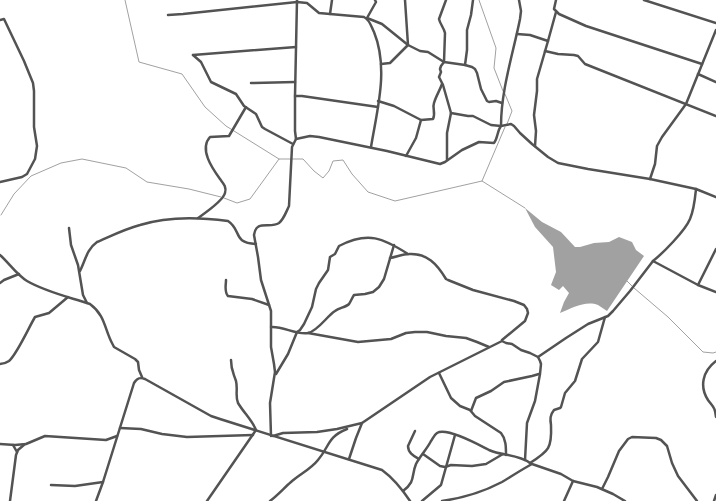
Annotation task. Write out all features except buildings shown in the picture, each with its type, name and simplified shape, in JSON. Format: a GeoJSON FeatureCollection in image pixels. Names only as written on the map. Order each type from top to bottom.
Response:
{"type":"FeatureCollection","features":[{"type":"Feature","properties":{"kind":"street"},"geometry":{"type":"LineString","coordinates":[[330,14],[332,0]]}},
{"type":"Feature","properties":{"kind":"street"},"geometry":{"type":"LineString","coordinates":[[367,18],[376,2],[375,0]]}},
{"type":"Feature","properties":{"kind":"street"},"geometry":{"type":"LineString","coordinates":[[404,0],[408,45]]}},
{"type":"Feature","properties":{"kind":"street"},"geometry":{"type":"LineString","coordinates":[[446,0],[439,19],[444,30],[444,62],[441,66],[439,77],[451,112],[447,133],[447,160]]}},
{"type":"Feature","properties":{"kind":"street"},"geometry":{"type":"LineString","coordinates":[[465,65],[467,30],[473,0]]}},
{"type":"Feature","properties":{"kind":"street"},"geometry":{"type":"LineString","coordinates":[[272,436],[270,402],[275,376],[271,348],[270,306],[261,280],[254,231],[262,225],[278,224],[285,215],[289,206],[291,151],[293,144],[296,139],[303,136],[319,136],[440,164],[462,150],[479,142],[494,143],[496,141],[498,130],[501,126],[504,91],[518,34],[521,10],[520,0]]}},
{"type":"Feature","properties":{"kind":"street"},"geometry":{"type":"LineString","coordinates":[[535,146],[536,131],[534,115],[537,78],[556,12],[554,9],[556,0]]}},
{"type":"Feature","properties":{"kind":"street"},"geometry":{"type":"LineString","coordinates":[[644,0],[716,23]]}},
{"type":"Feature","properties":{"kind":"street"},"geometry":{"type":"LineString","coordinates":[[296,139],[295,82],[297,1]]}},
{"type":"Feature","properties":{"kind":"street"},"geometry":{"type":"LineString","coordinates":[[168,15],[207,12],[297,1],[306,2],[319,12],[364,17],[382,24],[408,45],[420,51],[428,52],[444,62],[472,67],[477,73],[481,89],[487,101],[502,103]]}},
{"type":"Feature","properties":{"kind":"street"},"geometry":{"type":"LineString","coordinates":[[556,12],[586,26],[702,64]]}},
{"type":"Feature","properties":{"kind":"street"},"geometry":{"type":"LineString","coordinates":[[367,18],[380,51],[381,88],[371,147]]}},
{"type":"Feature","properties":{"kind":"street"},"geometry":{"type":"LineString","coordinates":[[0,20],[4,19],[24,60],[33,83],[34,127],[37,146],[35,159],[27,174],[22,177],[0,182]]}},
{"type":"Feature","properties":{"kind":"street"},"geometry":{"type":"LineString","coordinates":[[650,179],[656,164],[658,146],[662,137],[686,104],[716,30]]}},
{"type":"Feature","properties":{"kind":"street"},"geometry":{"type":"LineString","coordinates":[[518,34],[530,35],[548,41]]}},
{"type":"Feature","properties":{"kind":"street"},"geometry":{"type":"LineString","coordinates":[[380,64],[390,63],[408,45]]}},
{"type":"Feature","properties":{"kind":"street"},"geometry":{"type":"LineString","coordinates":[[293,144],[265,130],[256,114],[242,104],[236,94],[211,82],[201,62],[193,55],[296,47]]}},
{"type":"Feature","properties":{"kind":"street"},"geometry":{"type":"LineString","coordinates":[[545,51],[578,56],[585,64],[716,116]]}},
{"type":"Feature","properties":{"kind":"street"},"geometry":{"type":"LineString","coordinates":[[698,74],[716,82]]}},
{"type":"Feature","properties":{"kind":"street"},"geometry":{"type":"LineString","coordinates":[[251,83],[295,82]]}},
{"type":"Feature","properties":{"kind":"street"},"geometry":{"type":"LineString","coordinates":[[378,101],[394,106],[421,120],[434,118],[434,103],[442,84]]}},
{"type":"Feature","properties":{"kind":"street"},"geometry":{"type":"LineString","coordinates":[[295,96],[378,106]]}},
{"type":"Feature","properties":{"kind":"street"},"geometry":{"type":"LineString","coordinates":[[198,218],[220,200],[226,192],[225,187],[208,159],[205,150],[208,139],[210,137],[229,136],[246,107]]}},
{"type":"Feature","properties":{"kind":"street"},"geometry":{"type":"LineString","coordinates":[[451,112],[473,116],[491,125],[501,126],[511,124],[548,157],[558,163],[650,179],[696,189],[716,197]]}},
{"type":"Feature","properties":{"kind":"street"},"geometry":{"type":"LineString","coordinates":[[406,156],[416,138],[421,120]]}},
{"type":"Feature","properties":{"kind":"street"},"geometry":{"type":"LineString","coordinates":[[538,357],[588,324],[605,317],[613,311],[653,261],[686,226],[693,209],[696,189]]}},
{"type":"Feature","properties":{"kind":"street"},"geometry":{"type":"LineString","coordinates":[[80,272],[90,249],[97,242],[135,226],[147,223],[175,219],[198,218],[228,222],[232,224],[241,241],[256,244]]}},
{"type":"Feature","properties":{"kind":"street"},"geometry":{"type":"LineString","coordinates":[[69,228],[71,245],[80,272],[83,295],[87,303]]}},
{"type":"Feature","properties":{"kind":"street"},"geometry":{"type":"LineString","coordinates":[[275,376],[293,345],[297,332],[304,324],[312,307],[319,283],[328,270],[330,257],[335,254],[339,246],[358,238],[366,237],[381,239],[400,248],[408,254]]}},
{"type":"Feature","properties":{"kind":"street"},"geometry":{"type":"LineString","coordinates":[[308,333],[322,323],[337,309],[349,304],[354,295],[373,292],[379,287],[384,279],[394,245]]}},
{"type":"Feature","properties":{"kind":"street"},"geometry":{"type":"LineString","coordinates":[[698,285],[716,249]]}},
{"type":"Feature","properties":{"kind":"street"},"geometry":{"type":"LineString","coordinates":[[272,436],[283,433],[324,431],[362,423],[420,384],[502,340],[525,321],[528,313],[524,305],[473,290],[448,280],[436,265],[424,256],[408,254],[390,258]]}},
{"type":"Feature","properties":{"kind":"street"},"geometry":{"type":"LineString","coordinates":[[0,255],[28,281],[48,290],[87,303],[95,308],[106,326],[114,347],[138,362],[142,378]]}},
{"type":"Feature","properties":{"kind":"street"},"geometry":{"type":"LineString","coordinates":[[653,261],[698,285],[716,292]]}},
{"type":"Feature","properties":{"kind":"street"},"geometry":{"type":"LineString","coordinates":[[0,283],[19,274]]}},
{"type":"Feature","properties":{"kind":"street"},"geometry":{"type":"LineString","coordinates":[[226,280],[226,293],[228,296],[252,299],[270,306]]}},
{"type":"Feature","properties":{"kind":"street"},"geometry":{"type":"LineString","coordinates":[[0,364],[9,361],[17,350],[34,317],[49,312],[68,296]]}},
{"type":"Feature","properties":{"kind":"street"},"geometry":{"type":"LineString","coordinates":[[442,501],[470,495],[502,482],[531,464],[545,452],[549,447],[551,438],[550,419],[552,412],[561,407],[565,393],[576,378],[582,359],[598,342],[605,317]]}},
{"type":"Feature","properties":{"kind":"street"},"geometry":{"type":"LineString","coordinates":[[271,327],[358,342],[391,339],[406,333],[427,332],[466,338],[489,347]]}},
{"type":"Feature","properties":{"kind":"street"},"geometry":{"type":"LineString","coordinates":[[502,340],[538,357],[541,364],[535,401],[527,423],[525,460]]}},
{"type":"Feature","properties":{"kind":"street"},"geometry":{"type":"LineString","coordinates":[[231,360],[231,369],[236,381],[236,397],[256,430]]}},
{"type":"Feature","properties":{"kind":"street"},"geometry":{"type":"LineString","coordinates":[[716,361],[707,370],[703,389],[715,411],[716,417]]}},
{"type":"Feature","properties":{"kind":"street"},"geometry":{"type":"LineString","coordinates":[[439,373],[451,398],[460,406],[468,409],[475,416],[504,436],[505,455]]}},
{"type":"Feature","properties":{"kind":"street"},"geometry":{"type":"LineString","coordinates":[[471,412],[476,398],[501,384],[540,374]]}},
{"type":"Feature","properties":{"kind":"street"},"geometry":{"type":"LineString","coordinates":[[96,501],[104,482],[134,383],[139,378],[145,378],[211,416],[382,470],[388,474],[410,501]]}},
{"type":"Feature","properties":{"kind":"street"},"geometry":{"type":"LineString","coordinates":[[349,459],[362,423]]}},
{"type":"Feature","properties":{"kind":"street"},"geometry":{"type":"LineString","coordinates":[[270,501],[318,460],[332,438],[355,425]]}},
{"type":"Feature","properties":{"kind":"street"},"geometry":{"type":"LineString","coordinates":[[120,428],[142,429],[162,434],[187,436],[253,434]]}},
{"type":"Feature","properties":{"kind":"street"},"geometry":{"type":"LineString","coordinates":[[207,501],[256,430]]}},
{"type":"Feature","properties":{"kind":"street"},"geometry":{"type":"LineString","coordinates":[[415,431],[408,448],[409,451],[419,460]]}},
{"type":"Feature","properties":{"kind":"street"},"geometry":{"type":"LineString","coordinates":[[403,491],[410,485],[416,464],[436,434],[443,432],[467,438],[489,450],[521,458],[531,464],[561,474],[573,481],[602,489],[625,501]]}},
{"type":"Feature","properties":{"kind":"street"},"geometry":{"type":"LineString","coordinates":[[16,452],[26,444],[46,436],[106,440],[118,435]]}},
{"type":"Feature","properties":{"kind":"street"},"geometry":{"type":"LineString","coordinates":[[422,501],[442,485],[455,435]]}},
{"type":"Feature","properties":{"kind":"street"},"geometry":{"type":"LineString","coordinates":[[602,489],[619,451],[628,439],[632,437],[656,438],[661,440],[667,446],[678,476],[697,501]]}},
{"type":"Feature","properties":{"kind":"street"},"geometry":{"type":"LineString","coordinates":[[0,444],[26,444]]}},
{"type":"Feature","properties":{"kind":"street"},"geometry":{"type":"LineString","coordinates":[[10,501],[16,452],[13,445]]}},
{"type":"Feature","properties":{"kind":"street"},"geometry":{"type":"LineString","coordinates":[[423,454],[440,466],[472,466],[486,464],[505,455]]}},
{"type":"Feature","properties":{"kind":"street"},"geometry":{"type":"LineString","coordinates":[[564,501],[573,481]]}},
{"type":"Feature","properties":{"kind":"street"},"geometry":{"type":"LineString","coordinates":[[51,485],[75,486],[104,482]]}},
{"type":"Feature","properties":{"kind":"street"},"geometry":{"type":"LineString","coordinates":[[714,501],[716,495]]}},
{"type":"Feature","properties":{"kind":"shaded area"},"geometry":{"type":"Polygon","coordinates":[[[525,208],[542,222],[561,232],[575,247],[609,242],[619,237],[632,242],[636,250],[644,256],[607,311],[598,305],[589,303],[579,305],[560,313],[569,293],[563,286],[559,290],[551,285],[556,272],[553,247],[535,227],[525,208]]]}},
{"type":"Feature","properties":{"kind":"waterway"},"geometry":{"type":"LineString","coordinates":[[125,0],[139,62],[182,74],[205,107],[226,126],[279,159]]}},
{"type":"Feature","properties":{"kind":"waterway"},"geometry":{"type":"LineString","coordinates":[[479,0],[496,48],[494,68],[503,91]]}},
{"type":"Feature","properties":{"kind":"waterway"},"geometry":{"type":"LineString","coordinates":[[505,94],[512,111],[507,124]]}},
{"type":"Feature","properties":{"kind":"waterway"},"geometry":{"type":"LineString","coordinates":[[482,181],[505,127]]}},
{"type":"Feature","properties":{"kind":"waterway"},"geometry":{"type":"LineString","coordinates":[[1,215],[14,194],[31,176],[61,163],[82,159],[126,168],[147,182],[189,189],[221,197]]}},
{"type":"Feature","properties":{"kind":"waterway"},"geometry":{"type":"LineString","coordinates":[[224,198],[237,203],[250,199],[279,159],[303,159],[323,178],[329,171],[333,161],[343,160],[352,174],[368,192],[395,201],[482,181],[525,208]]}},
{"type":"Feature","properties":{"kind":"waterway"},"geometry":{"type":"LineString","coordinates":[[627,281],[632,286]]}},
{"type":"Feature","properties":{"kind":"waterway"},"geometry":{"type":"LineString","coordinates":[[634,288],[668,317],[703,352],[716,352]]}}]}
